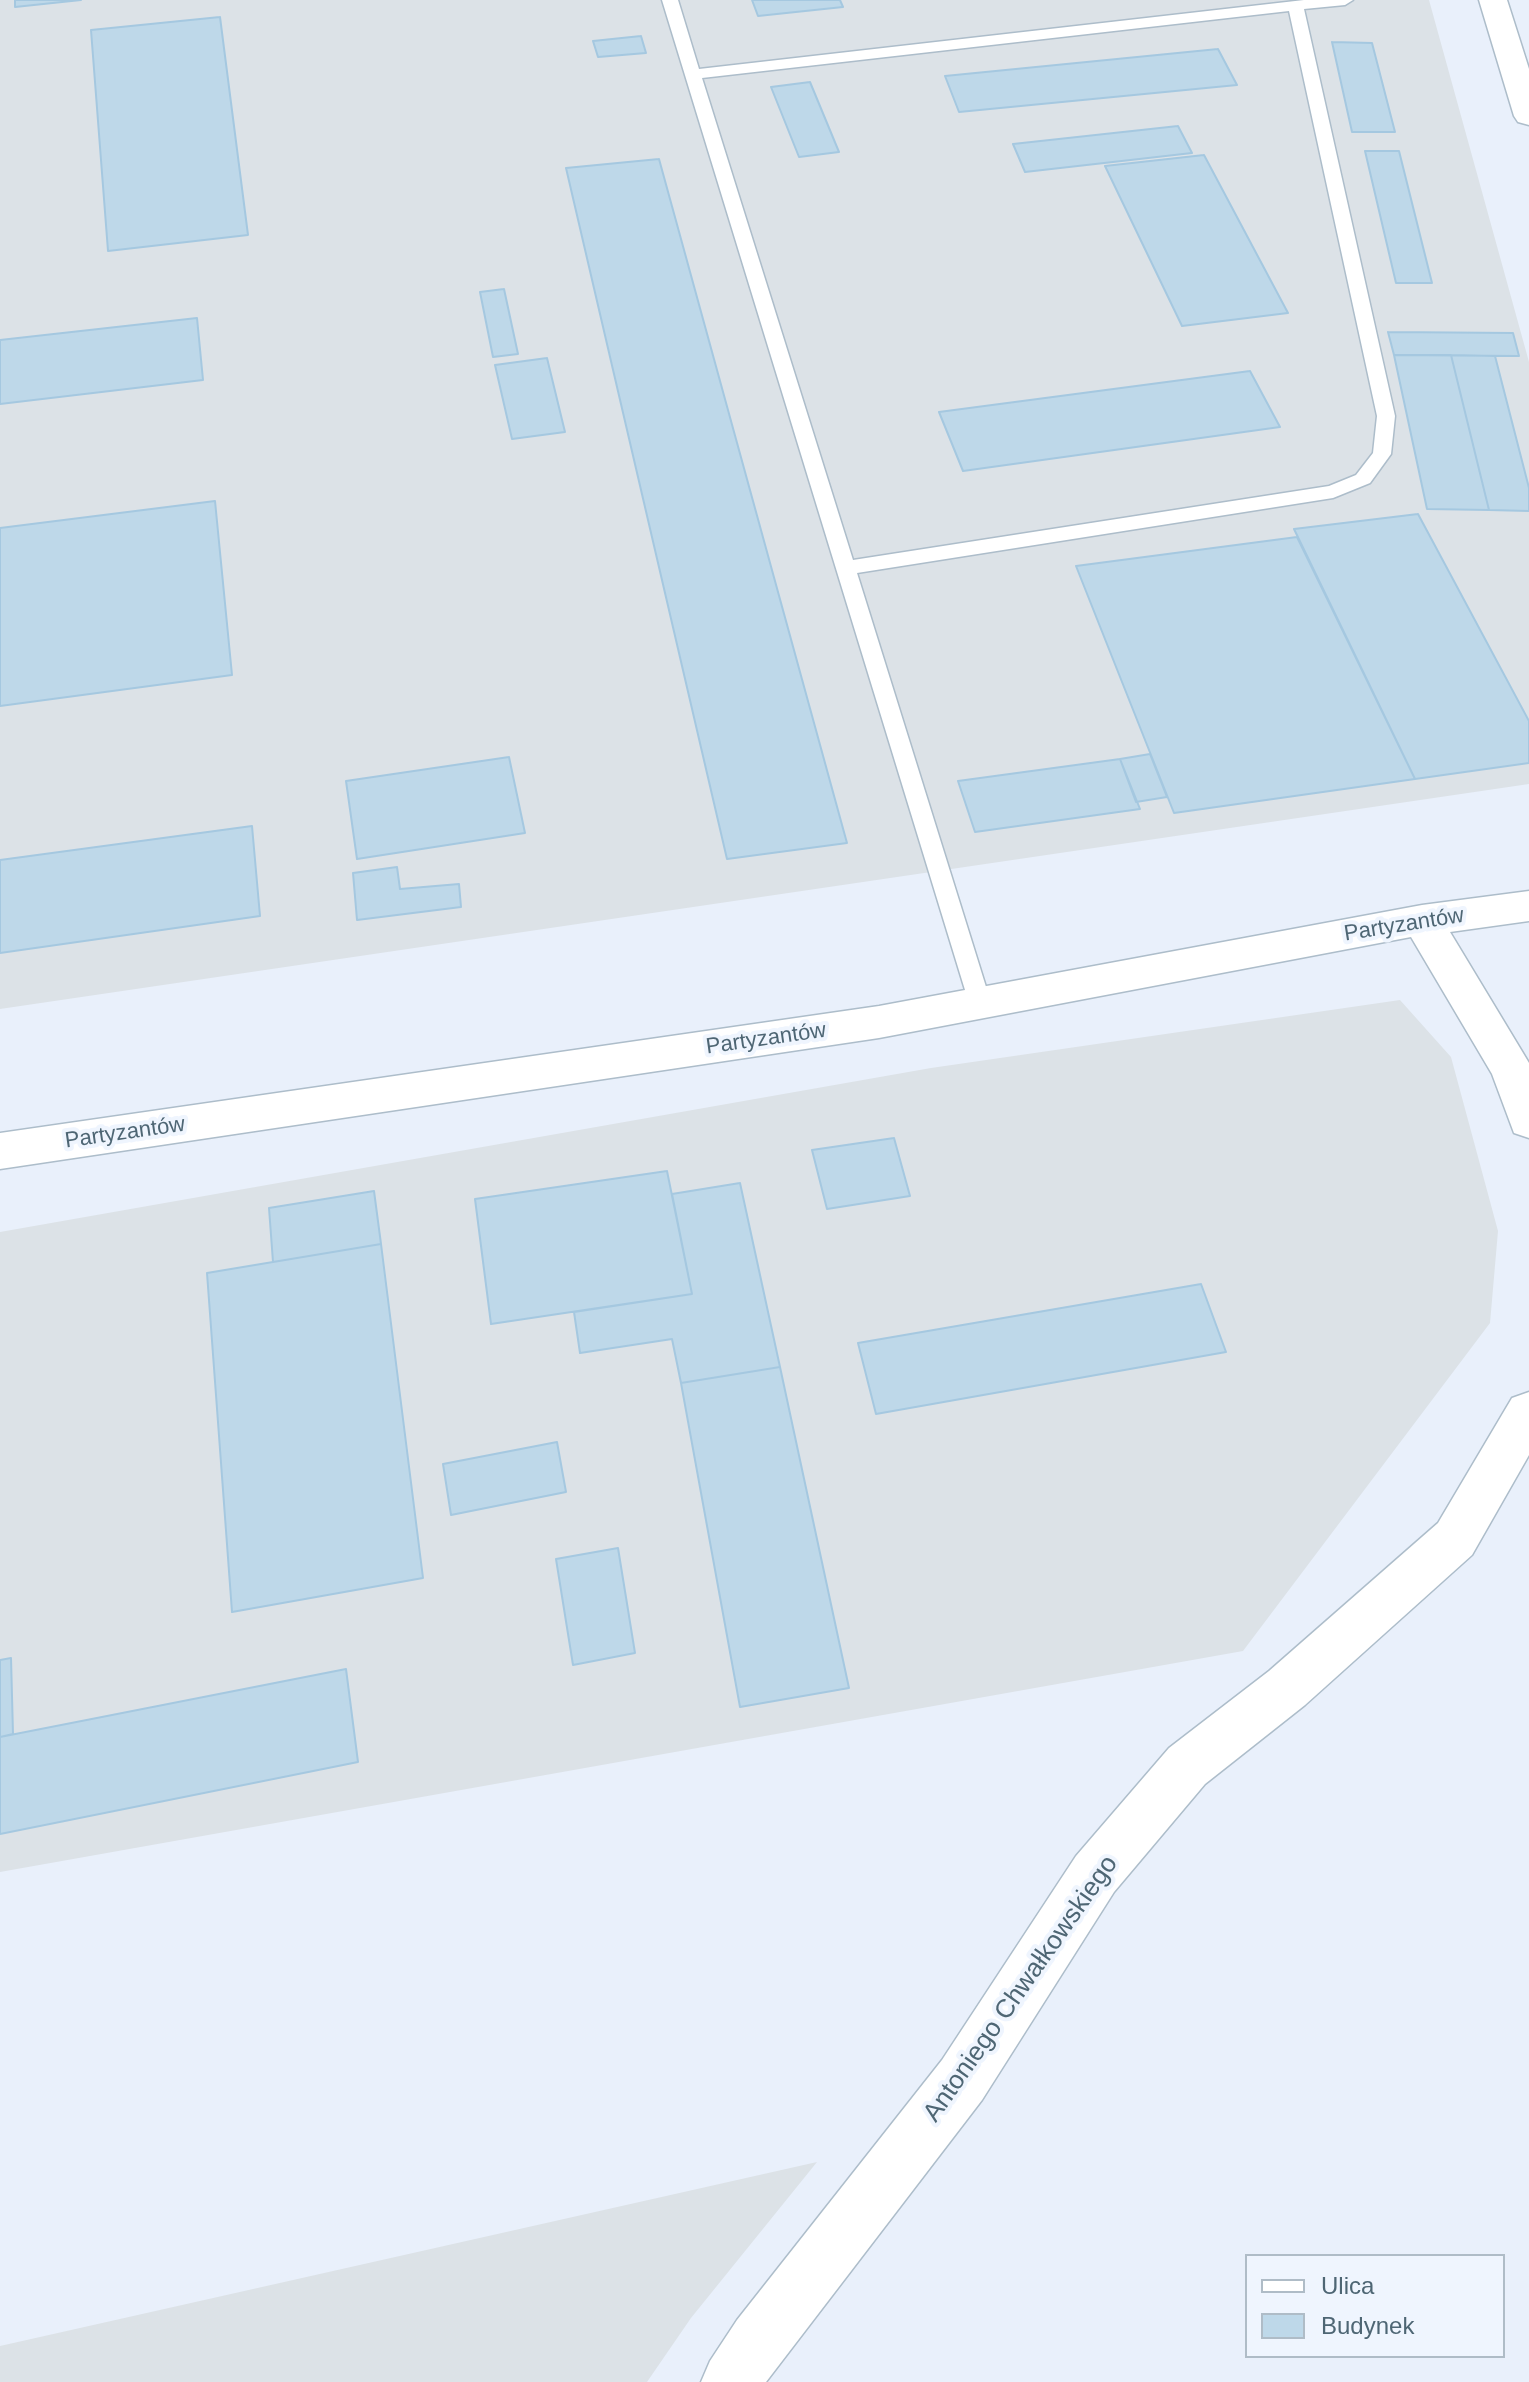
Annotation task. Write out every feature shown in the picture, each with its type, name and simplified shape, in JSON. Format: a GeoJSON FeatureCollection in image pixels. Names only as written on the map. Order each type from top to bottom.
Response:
{"type":"FeatureCollection","features":[{"type":"Feature","properties":{"kind":"street"},"geometry":{"type":"LineString","coordinates":[[1493,0],[1529,116]]}},
{"type":"Feature","properties":{"kind":"street","name":"Partyzantów"},"geometry":{"type":"LineString","coordinates":[[0,1151],[848,1027],[1422,920],[1529,906]]}},
{"type":"Feature","properties":{"kind":"street"},"geometry":{"type":"LineString","coordinates":[[1422,920],[1512,1071],[1529,1121]]}},
{"type":"Feature","properties":{"kind":"street","name":"Antoniego Chwałkowskiego"},"geometry":{"type":"LineString","coordinates":[[731,2382],[758,2341],[962,2080],[1095,1874],[1187,1766],[1287,1688],[1455,1539],[1529,1412]]}},
{"type":"Feature","properties":{"kind":"lane"},"geometry":{"type":"LineString","coordinates":[[670,0],[980,1003]]}},
{"type":"Feature","properties":{"kind":"lane"},"geometry":{"type":"LineString","coordinates":[[693,74],[1345,0]]}},
{"type":"Feature","properties":{"kind":"lane"},"geometry":{"type":"LineString","coordinates":[[846,568],[1333,492],[1363,479],[1382,454],[1386,416],[1296,6]]}},
{"type":"Feature","properties":{"kind":"shaded area"},"geometry":{"type":"Polygon","coordinates":[[[0,0],[1429,0],[1529,362],[1529,784],[0,1009],[0,0]]]}},
{"type":"Feature","properties":{"kind":"shaded area"},"geometry":{"type":"Polygon","coordinates":[[[1400,1000],[1451,1057],[1498,1231],[1490,1323],[1243,1651],[0,1872],[0,1232],[931,1068],[1400,1000]]]}},
{"type":"Feature","properties":{"kind":"shaded area"},"geometry":{"type":"Polygon","coordinates":[[[817,2162],[691,2318],[647,2382],[0,2382],[0,2346],[817,2162]]]}},
{"type":"Feature","properties":{"kind":"building"},"geometry":{"type":"Polygon","coordinates":[[[15,0],[81,0],[15,7],[15,0]]]}},
{"type":"Feature","properties":{"kind":"building"},"geometry":{"type":"Polygon","coordinates":[[[752,0],[840,0],[843,7],[758,16],[752,0]]]}},
{"type":"Feature","properties":{"kind":"building"},"geometry":{"type":"Polygon","coordinates":[[[220,17],[248,235],[108,251],[91,30],[220,17]]]}},
{"type":"Feature","properties":{"kind":"building"},"geometry":{"type":"Polygon","coordinates":[[[641,36],[646,53],[598,57],[593,41],[641,36]]]}},
{"type":"Feature","properties":{"kind":"building"},"geometry":{"type":"Polygon","coordinates":[[[1332,42],[1372,43],[1395,132],[1352,132],[1332,42]]]}},
{"type":"Feature","properties":{"kind":"building"},"geometry":{"type":"Polygon","coordinates":[[[1218,49],[1237,85],[959,112],[945,76],[1218,49]]]}},
{"type":"Feature","properties":{"kind":"building"},"geometry":{"type":"Polygon","coordinates":[[[810,82],[839,152],[799,157],[771,87],[810,82]]]}},
{"type":"Feature","properties":{"kind":"building"},"geometry":{"type":"Polygon","coordinates":[[[1178,126],[1192,153],[1025,172],[1013,144],[1178,126]]]}},
{"type":"Feature","properties":{"kind":"building"},"geometry":{"type":"Polygon","coordinates":[[[1365,151],[1399,151],[1432,283],[1396,283],[1365,151]]]}},
{"type":"Feature","properties":{"kind":"building"},"geometry":{"type":"Polygon","coordinates":[[[1204,155],[1288,313],[1182,326],[1105,166],[1204,155]]]}},
{"type":"Feature","properties":{"kind":"building"},"geometry":{"type":"Polygon","coordinates":[[[659,159],[847,843],[727,859],[566,168],[659,159]]]}},
{"type":"Feature","properties":{"kind":"building"},"geometry":{"type":"Polygon","coordinates":[[[504,289],[518,354],[493,357],[480,292],[504,289]]]}},
{"type":"Feature","properties":{"kind":"building"},"geometry":{"type":"Polygon","coordinates":[[[197,318],[203,380],[0,404],[0,340],[197,318]]]}},
{"type":"Feature","properties":{"kind":"building"},"geometry":{"type":"Polygon","coordinates":[[[1388,332],[1513,333],[1519,356],[1394,355],[1388,332]]]}},
{"type":"Feature","properties":{"kind":"building"},"geometry":{"type":"Polygon","coordinates":[[[1394,355],[1451,355],[1489,510],[1427,509],[1394,355]]]}},
{"type":"Feature","properties":{"kind":"building"},"geometry":{"type":"Polygon","coordinates":[[[1451,355],[1495,356],[1529,488],[1529,511],[1489,510],[1451,355]]]}},
{"type":"Feature","properties":{"kind":"building"},"geometry":{"type":"Polygon","coordinates":[[[547,358],[565,432],[512,439],[495,365],[547,358]]]}},
{"type":"Feature","properties":{"kind":"building"},"geometry":{"type":"Polygon","coordinates":[[[1250,371],[1280,427],[963,471],[939,412],[1250,371]]]}},
{"type":"Feature","properties":{"kind":"building"},"geometry":{"type":"Polygon","coordinates":[[[215,501],[232,675],[0,706],[0,528],[215,501]]]}},
{"type":"Feature","properties":{"kind":"building"},"geometry":{"type":"Polygon","coordinates":[[[1418,514],[1529,721],[1529,763],[1415,779],[1294,529],[1418,514]]]}},
{"type":"Feature","properties":{"kind":"building"},"geometry":{"type":"Polygon","coordinates":[[[1297,537],[1415,779],[1174,813],[1076,566],[1297,537]]]}},
{"type":"Feature","properties":{"kind":"building"},"geometry":{"type":"Polygon","coordinates":[[[1150,754],[1167,797],[1136,802],[1120,759],[1150,754]]]}},
{"type":"Feature","properties":{"kind":"building"},"geometry":{"type":"Polygon","coordinates":[[[509,757],[525,833],[357,859],[346,781],[509,757]]]}},
{"type":"Feature","properties":{"kind":"building"},"geometry":{"type":"Polygon","coordinates":[[[1120,759],[1140,809],[975,832],[958,781],[1120,759]]]}},
{"type":"Feature","properties":{"kind":"building"},"geometry":{"type":"Polygon","coordinates":[[[252,826],[260,916],[0,953],[0,860],[252,826]]]}},
{"type":"Feature","properties":{"kind":"building"},"geometry":{"type":"Polygon","coordinates":[[[397,867],[400,889],[459,884],[461,907],[357,920],[353,873],[397,867]]]}},
{"type":"Feature","properties":{"kind":"building"},"geometry":{"type":"Polygon","coordinates":[[[894,1138],[910,1196],[827,1209],[812,1150],[894,1138]]]}},
{"type":"Feature","properties":{"kind":"building"},"geometry":{"type":"Polygon","coordinates":[[[667,1171],[692,1294],[491,1324],[475,1199],[667,1171]]]}},
{"type":"Feature","properties":{"kind":"building"},"geometry":{"type":"Polygon","coordinates":[[[740,1183],[780,1367],[681,1383],[672,1339],[580,1353],[574,1312],[692,1294],[672,1194],[740,1183]]]}},
{"type":"Feature","properties":{"kind":"building"},"geometry":{"type":"Polygon","coordinates":[[[374,1191],[381,1244],[273,1262],[269,1208],[374,1191]]]}},
{"type":"Feature","properties":{"kind":"building"},"geometry":{"type":"Polygon","coordinates":[[[381,1244],[423,1578],[232,1612],[207,1273],[381,1244]]]}},
{"type":"Feature","properties":{"kind":"building"},"geometry":{"type":"Polygon","coordinates":[[[1201,1284],[1226,1352],[876,1414],[858,1343],[1201,1284]]]}},
{"type":"Feature","properties":{"kind":"building"},"geometry":{"type":"Polygon","coordinates":[[[780,1367],[849,1688],[740,1707],[681,1383],[780,1367]]]}},
{"type":"Feature","properties":{"kind":"building"},"geometry":{"type":"Polygon","coordinates":[[[557,1442],[566,1492],[451,1515],[443,1464],[557,1442]]]}},
{"type":"Feature","properties":{"kind":"building"},"geometry":{"type":"Polygon","coordinates":[[[618,1548],[635,1653],[573,1665],[556,1559],[618,1548]]]}},
{"type":"Feature","properties":{"kind":"building"},"geometry":{"type":"Polygon","coordinates":[[[11,1658],[13,1734],[0,1737],[0,1660],[11,1658]]]}},
{"type":"Feature","properties":{"kind":"building"},"geometry":{"type":"Polygon","coordinates":[[[346,1669],[358,1762],[0,1834],[0,1737],[346,1669]]]}}]}
